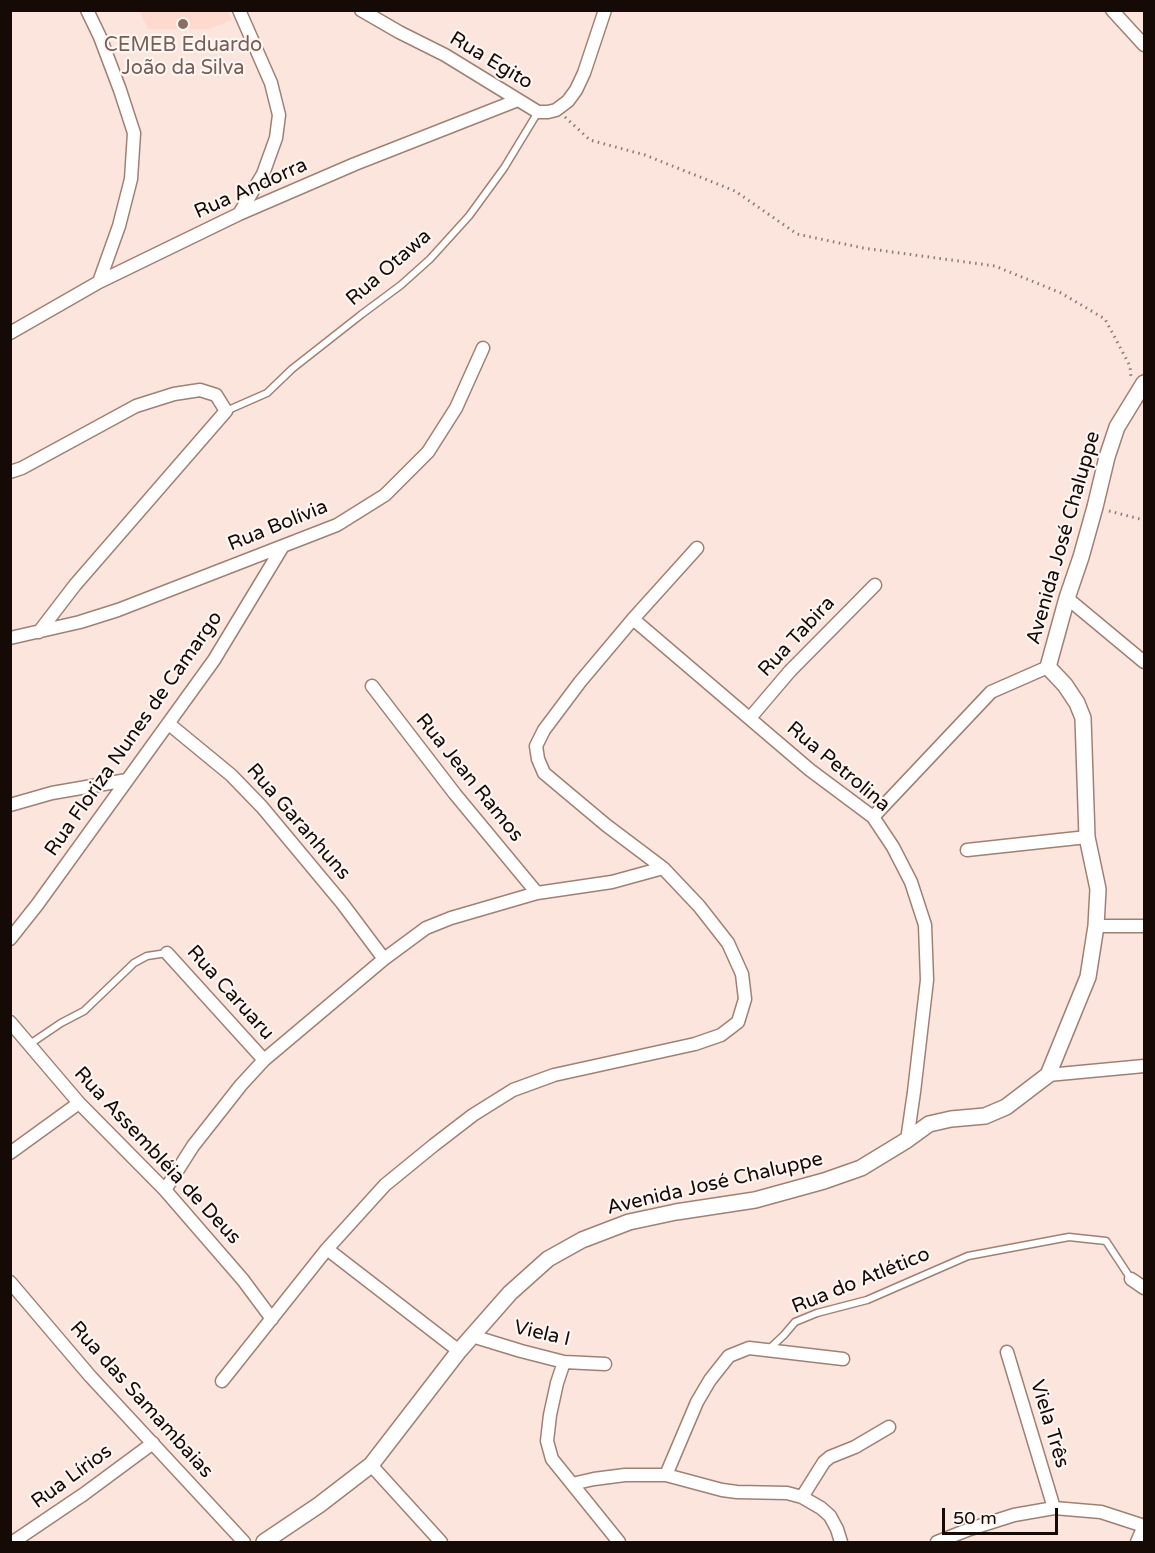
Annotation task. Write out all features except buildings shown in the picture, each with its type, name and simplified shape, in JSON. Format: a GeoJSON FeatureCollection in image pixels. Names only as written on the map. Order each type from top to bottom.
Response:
{"type":"FeatureCollection","features":[{"type":"Feature","properties":{"kind":"street"},"geometry":{"type":"LineString","coordinates":[[87,10],[100,37],[134,134],[131,179],[119,226],[99,282]]}},
{"type":"Feature","properties":{"kind":"street"},"geometry":{"type":"LineString","coordinates":[[239,10],[271,83],[279,115],[276,138],[262,174],[239,214]]}},
{"type":"Feature","properties":{"kind":"street","name":"Rua Egito"},"geometry":{"type":"LineString","coordinates":[[361,10],[445,55],[538,112]]}},
{"type":"Feature","properties":{"kind":"street"},"geometry":{"type":"LineString","coordinates":[[538,112],[556,110],[568,101],[580,81],[604,10]]}},
{"type":"Feature","properties":{"kind":"street"},"geometry":{"type":"LineString","coordinates":[[1112,10],[1144,45]]}},
{"type":"Feature","properties":{"kind":"street","name":"Rua Andorra"},"geometry":{"type":"LineString","coordinates":[[10,333],[99,282],[239,214],[355,164],[518,100]]}},
{"type":"Feature","properties":{"kind":"street","name":"Rua Bolívia"},"geometry":{"type":"LineString","coordinates":[[10,638],[80,622],[118,610],[337,525],[385,495],[428,452],[456,408],[483,348]]}},
{"type":"Feature","properties":{"kind":"street","name":"Avenida José Chaluppe"},"geometry":{"type":"LineString","coordinates":[[264,1542],[320,1505],[371,1465],[459,1351],[510,1293],[548,1259],[582,1239],[629,1222],[754,1200],[824,1181],[861,1168],[929,1124],[951,1119],[985,1116],[1006,1107],[1048,1075],[1088,977],[1096,926],[1098,889],[1087,837],[1083,718],[1077,703],[1065,685],[1048,667],[1067,598],[1082,556],[1117,427],[1144,383]]}},
{"type":"Feature","properties":{"kind":"street"},"geometry":{"type":"LineString","coordinates":[[10,472],[22,468],[136,406],[174,394],[200,390],[216,395],[226,411],[75,585],[39,632]]}},
{"type":"Feature","properties":{"kind":"street","name":"Rua Floriza Nunes de Camargo"},"geometry":{"type":"LineString","coordinates":[[10,939],[214,660],[283,546]]}},
{"type":"Feature","properties":{"kind":"street"},"geometry":{"type":"LineString","coordinates":[[222,1380],[327,1249],[385,1185],[473,1115],[513,1090],[554,1075],[695,1044],[721,1035],[738,1022],[746,999],[742,974],[728,944],[699,906],[663,868],[606,825],[544,773],[536,746],[544,729],[580,682],[697,548]]}},
{"type":"Feature","properties":{"kind":"street","name":"Rua Tabira"},"geometry":{"type":"LineString","coordinates":[[750,718],[790,671],[875,585]]}},
{"type":"Feature","properties":{"kind":"street"},"geometry":{"type":"LineString","coordinates":[[1067,598],[1144,662]]}},
{"type":"Feature","properties":{"kind":"street","name":"Rua Petrolina"},"geometry":{"type":"LineString","coordinates":[[633,619],[810,770],[873,818],[893,847],[911,882],[925,925],[927,980],[907,1140]]}},
{"type":"Feature","properties":{"kind":"street"},"geometry":{"type":"LineString","coordinates":[[873,818],[991,692],[1048,667]]}},
{"type":"Feature","properties":{"kind":"street","name":"Rua Jean Ramos"},"geometry":{"type":"LineString","coordinates":[[372,686],[454,794],[537,893]]}},
{"type":"Feature","properties":{"kind":"street","name":"Rua Garanhuns"},"geometry":{"type":"LineString","coordinates":[[169,724],[231,775],[262,807],[342,903],[384,959]]}},
{"type":"Feature","properties":{"kind":"street"},"geometry":{"type":"LineString","coordinates":[[10,805],[52,793],[127,780]]}},
{"type":"Feature","properties":{"kind":"street"},"geometry":{"type":"LineString","coordinates":[[967,850],[1087,837]]}},
{"type":"Feature","properties":{"kind":"street"},"geometry":{"type":"LineString","coordinates":[[165,1190],[193,1146],[241,1085],[264,1060],[384,959],[426,928],[451,918],[537,893],[612,882],[663,868]]}},
{"type":"Feature","properties":{"kind":"street"},"geometry":{"type":"LineString","coordinates":[[1096,926],[1144,926]]}},
{"type":"Feature","properties":{"kind":"street","name":"Rua Caruaru"},"geometry":{"type":"LineString","coordinates":[[167,953],[264,1060]]}},
{"type":"Feature","properties":{"kind":"street","name":"Rua Assembléia de Deus"},"geometry":{"type":"LineString","coordinates":[[10,1022],[79,1103],[165,1190],[243,1280],[272,1319]]}},
{"type":"Feature","properties":{"kind":"street"},"geometry":{"type":"LineString","coordinates":[[1048,1075],[1144,1066]]}},
{"type":"Feature","properties":{"kind":"street"},"geometry":{"type":"LineString","coordinates":[[10,1153],[79,1103]]}},
{"type":"Feature","properties":{"kind":"street"},"geometry":{"type":"LineString","coordinates":[[327,1249],[459,1351]]}},
{"type":"Feature","properties":{"kind":"street"},"geometry":{"type":"LineString","coordinates":[[1131,1279],[1144,1288]]}},
{"type":"Feature","properties":{"kind":"street","name":"Rua das Samambaias"},"geometry":{"type":"LineString","coordinates":[[10,1282],[90,1376],[244,1542]]}},
{"type":"Feature","properties":{"kind":"street","name":"Viela I"},"geometry":{"type":"LineString","coordinates":[[472,1336],[564,1362],[605,1364]]}},
{"type":"Feature","properties":{"kind":"street"},"geometry":{"type":"LineString","coordinates":[[666,1475],[697,1402],[710,1380],[729,1356],[749,1348],[843,1359]]}},
{"type":"Feature","properties":{"kind":"street","name":"Viela Três"},"geometry":{"type":"LineString","coordinates":[[1007,1352],[1054,1508]]}},
{"type":"Feature","properties":{"kind":"street"},"geometry":{"type":"LineString","coordinates":[[564,1362],[550,1415],[547,1441],[552,1460],[619,1542]]}},
{"type":"Feature","properties":{"kind":"street"},"geometry":{"type":"LineString","coordinates":[[802,1497],[824,1462],[830,1457],[855,1447],[889,1427]]}},
{"type":"Feature","properties":{"kind":"street","name":"Rua Lírios"},"geometry":{"type":"LineString","coordinates":[[13,1542],[84,1494],[153,1443]]}},
{"type":"Feature","properties":{"kind":"street"},"geometry":{"type":"LineString","coordinates":[[371,1465],[441,1542]]}},
{"type":"Feature","properties":{"kind":"street"},"geometry":{"type":"LineString","coordinates":[[572,1484],[626,1475],[666,1475],[722,1490],[787,1493],[802,1497],[830,1516],[841,1542]]}},
{"type":"Feature","properties":{"kind":"street"},"geometry":{"type":"LineString","coordinates":[[937,1542],[1014,1515],[1054,1508],[1101,1512],[1144,1526],[1137,1542]]}},
{"type":"Feature","properties":{"kind":"lane","name":"Rua Otawa"},"geometry":{"type":"LineString","coordinates":[[226,411],[267,393],[301,362],[401,285],[430,259],[469,216],[504,168],[538,112]]}},
{"type":"Feature","properties":{"kind":"lane"},"geometry":{"type":"LineString","coordinates":[[30,1044],[84,1011],[134,963],[147,956],[167,953]]}},
{"type":"Feature","properties":{"kind":"lane","name":"Rua do Atlético"},"geometry":{"type":"LineString","coordinates":[[767,1350],[795,1322],[816,1313],[867,1300],[968,1256],[1069,1237],[1106,1241],[1131,1279]]}},
{"type":"Feature","properties":{"kind":"path"},"geometry":{"type":"LineString","coordinates":[[556,110],[590,140],[645,154],[735,191],[797,234],[863,248],[995,266],[1061,293],[1105,319],[1130,366],[1132,403]]}},
{"type":"Feature","properties":{"kind":"path"},"geometry":{"type":"LineString","coordinates":[[1095,507],[1144,520]]}},
{"type":"Feature","properties":{"kind":"shaded area","name":"CEMEB Eduardo João da Silva"},"geometry":{"type":"Polygon","coordinates":[[[139,11],[228,11],[232,20],[208,29],[148,29],[139,11]]]}},
{"type":"Feature","properties":{"kind":"place","name":"CEMEB Eduardo João da Silva"},"geometry":{"type":"Point","coordinates":[183,24]}}]}
